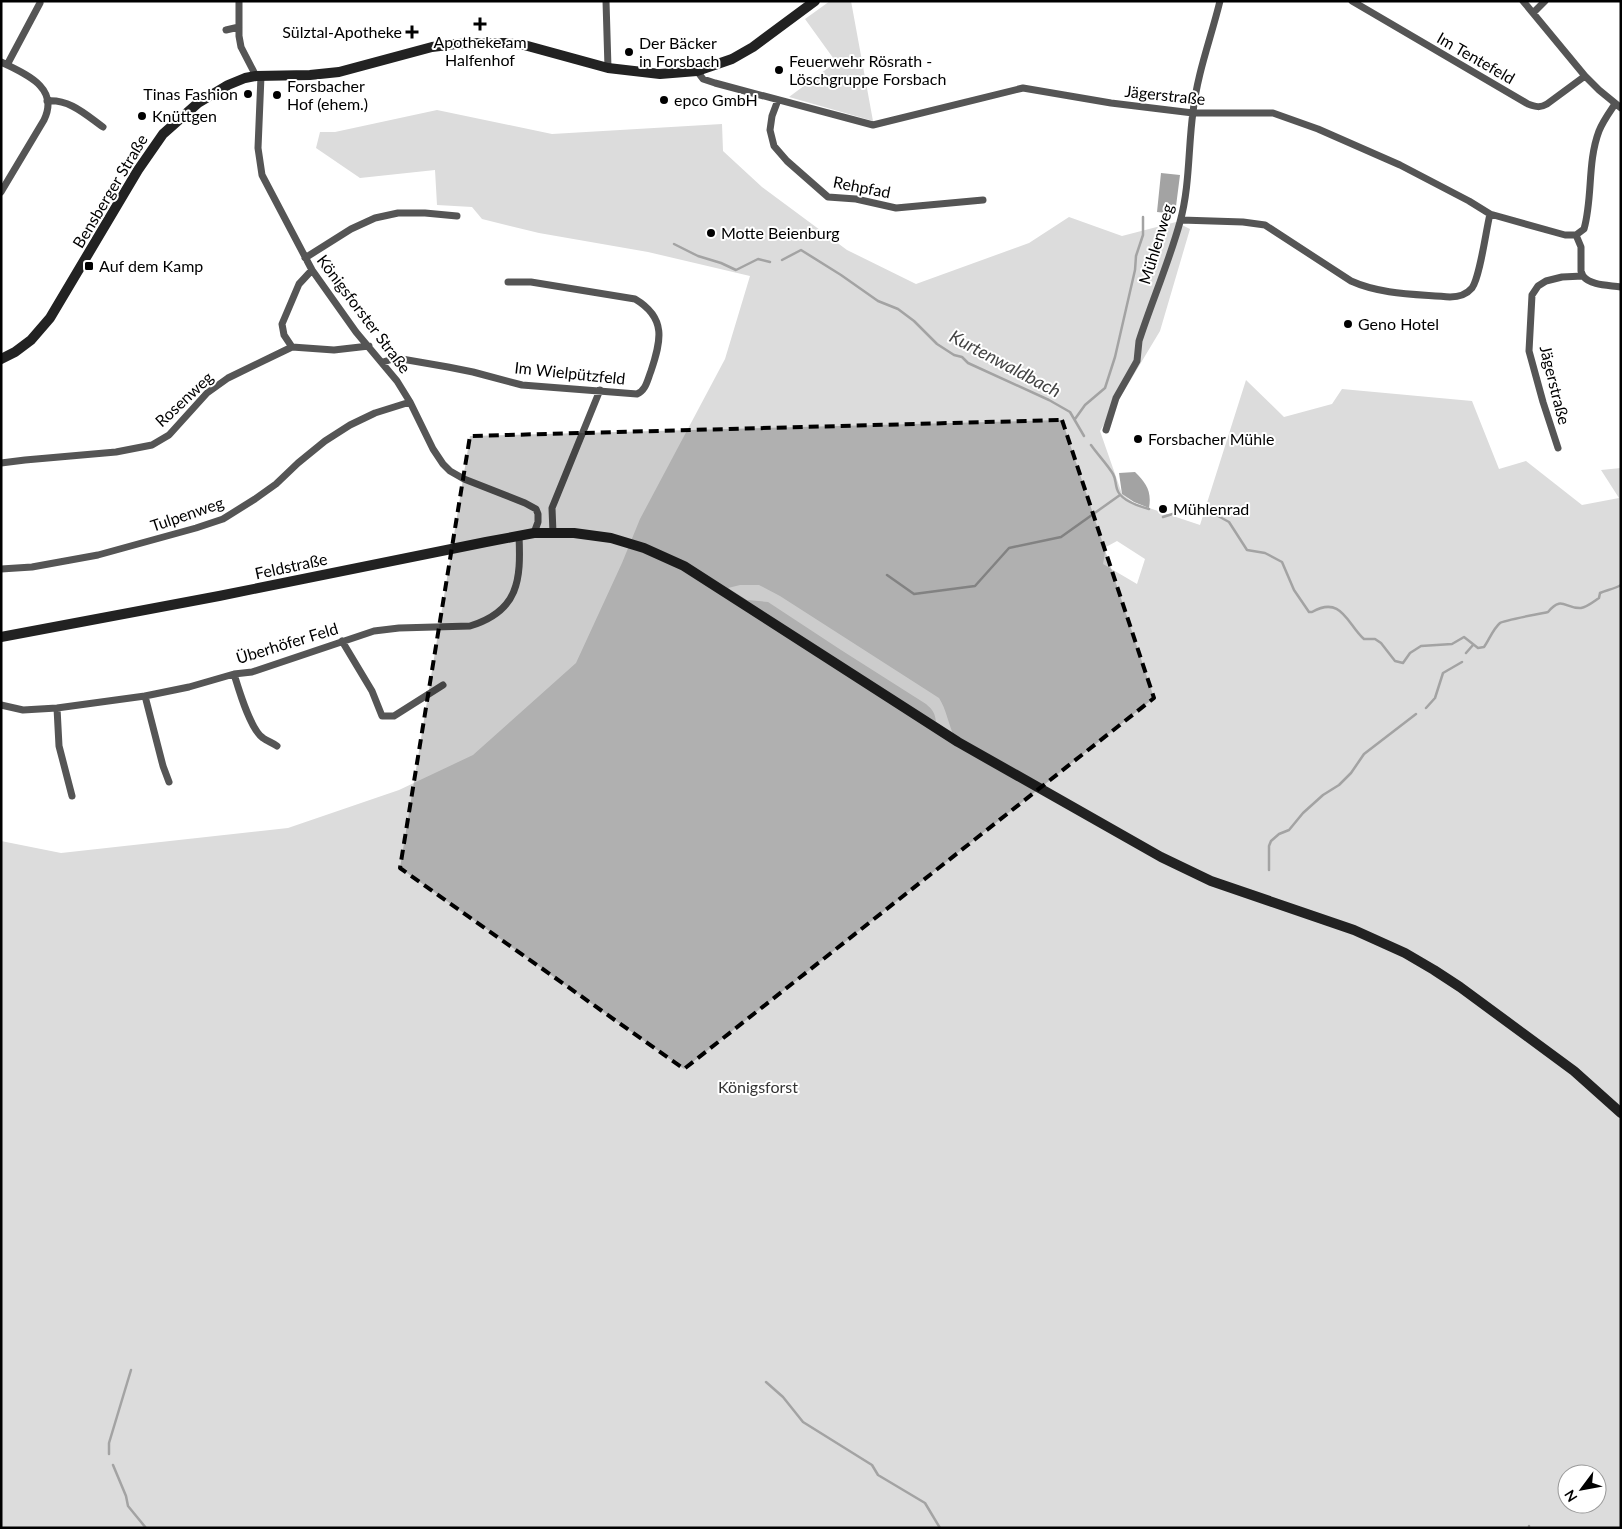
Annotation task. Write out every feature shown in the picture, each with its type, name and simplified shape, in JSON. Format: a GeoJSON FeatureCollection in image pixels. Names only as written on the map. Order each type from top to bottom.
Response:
{"type":"FeatureCollection","features":[{"type":"Feature","properties":{"kind":"main road","name":"Bensberger Straße"},"geometry":{"type":"LineString","coordinates":[[1,359],[15,352],[31,340],[50,318],[138,170],[163,134],[184,114],[212,94],[245,78],[338,72],[432,47],[480,43],[524,45],[608,68],[660,74],[697,71],[732,59],[753,47],[815,1]]}},
{"type":"Feature","properties":{"kind":"main road","name":"Feldstraße"},"geometry":{"type":"LineString","coordinates":[[1,637],[219,596],[534,533],[588,534],[611,538],[644,548],[684,566],[958,742],[1176,865],[1211,881],[1354,930],[1405,953],[1460,987],[1529,1038],[1590,1084],[1621,1113]]}},
{"type":"Feature","properties":{"kind":"street"},"geometry":{"type":"LineString","coordinates":[[239,1],[239,36],[241,47],[258,76]]}},
{"type":"Feature","properties":{"kind":"street"},"geometry":{"type":"LineString","coordinates":[[606,1],[608,68]]}},
{"type":"Feature","properties":{"kind":"street","name":"Mühlenweg"},"geometry":{"type":"LineString","coordinates":[[1106,430],[1116,398],[1137,361],[1139,340],[1181,220],[1190,165],[1192,113],[1198,77],[1211,38],[1220,1]]}},
{"type":"Feature","properties":{"kind":"street","name":"Im Tentefeld"},"geometry":{"type":"LineString","coordinates":[[1352,1],[1528,104],[1537,107],[1542,106],[1585,76]]}},
{"type":"Feature","properties":{"kind":"street"},"geometry":{"type":"LineString","coordinates":[[1523,1],[1585,76],[1618,106],[1604,120],[1593,152],[1586,221],[1584,229],[1576,235],[1581,247],[1581,271],[1583,276]]}},
{"type":"Feature","properties":{"kind":"street"},"geometry":{"type":"LineString","coordinates":[[1533,13],[1545,1]]}},
{"type":"Feature","properties":{"kind":"street"},"geometry":{"type":"LineString","coordinates":[[1,192],[47,113],[47,101],[44,91],[38,82],[4,63],[40,3]]}},
{"type":"Feature","properties":{"kind":"street"},"geometry":{"type":"LineString","coordinates":[[226,30],[239,27]]}},
{"type":"Feature","properties":{"kind":"street","name":"Jägerstraße"},"geometry":{"type":"LineString","coordinates":[[697,71],[703,79],[873,125],[1022,88],[1110,103],[1192,113],[1273,113],[1400,165],[1490,214],[1565,236],[1576,235]]}},
{"type":"Feature","properties":{"kind":"street","name":"Königsforster Straße"},"geometry":{"type":"LineString","coordinates":[[258,76],[258,148],[262,175],[312,270],[356,332],[397,381],[438,457],[450,471],[464,479],[536,509],[546,510],[552,508]]}},
{"type":"Feature","properties":{"kind":"street"},"geometry":{"type":"LineString","coordinates":[[47,101],[56,100],[70,104],[104,126]]}},
{"type":"Feature","properties":{"kind":"street","name":"Rehpfad"},"geometry":{"type":"LineString","coordinates":[[778,100],[772,116],[770,130],[774,146],[786,161],[828,197],[856,199],[896,208],[983,200]]}},
{"type":"Feature","properties":{"kind":"street"},"geometry":{"type":"LineString","coordinates":[[305,258],[351,228],[375,218],[398,214],[426,213],[457,216]]}},
{"type":"Feature","properties":{"kind":"street"},"geometry":{"type":"LineString","coordinates":[[1181,220],[1243,222],[1265,225],[1361,285],[1396,292],[1458,297],[1468,292],[1476,280],[1490,214]]}},
{"type":"Feature","properties":{"kind":"street"},"geometry":{"type":"LineString","coordinates":[[292,347],[284,336],[282,324],[299,284],[312,270]]}},
{"type":"Feature","properties":{"kind":"street","name":"Jägerstraße"},"geometry":{"type":"LineString","coordinates":[[1558,448],[1543,402],[1530,351],[1532,295],[1538,286],[1546,281],[1583,276],[1591,282],[1621,287]]}},
{"type":"Feature","properties":{"kind":"street","name":"Im Wielpützfeld"},"geometry":{"type":"LineString","coordinates":[[383,362],[396,358],[473,372],[522,385],[637,394],[644,389],[660,339],[658,324],[643,304],[635,299],[531,282],[508,282]]}},
{"type":"Feature","properties":{"kind":"street","name":"Rosenweg"},"geometry":{"type":"LineString","coordinates":[[1,464],[24,460],[116,452],[152,445],[169,435],[207,393],[228,378],[292,347],[334,350],[369,346]]}},
{"type":"Feature","properties":{"kind":"street"},"geometry":{"type":"LineString","coordinates":[[553,533],[552,508],[600,390]]}},
{"type":"Feature","properties":{"kind":"street","name":"Tulpenweg"},"geometry":{"type":"LineString","coordinates":[[1,569],[32,567],[98,555],[223,519],[276,484],[298,462],[350,426],[375,413],[410,402]]}},
{"type":"Feature","properties":{"kind":"street"},"geometry":{"type":"LineString","coordinates":[[534,533],[538,522],[536,509]]}},
{"type":"Feature","properties":{"kind":"street","name":"Überhöfer Feld"},"geometry":{"type":"LineString","coordinates":[[1,705],[23,710],[57,708],[146,696],[189,687],[234,674],[252,672],[374,631],[399,628],[470,626],[489,618],[504,606],[511,597],[516,587],[520,564],[520,536]]}},
{"type":"Feature","properties":{"kind":"street"},"geometry":{"type":"LineString","coordinates":[[342,641],[372,691],[382,716],[394,716],[443,685]]}},
{"type":"Feature","properties":{"kind":"street"},"geometry":{"type":"LineString","coordinates":[[234,674],[241,698],[262,738],[277,746]]}},
{"type":"Feature","properties":{"kind":"street"},"geometry":{"type":"LineString","coordinates":[[146,696],[163,766],[169,782]]}},
{"type":"Feature","properties":{"kind":"street"},"geometry":{"type":"LineString","coordinates":[[57,708],[59,746],[72,796]]}},
{"type":"Feature","properties":{"kind":"highlighted area"},"geometry":{"type":"Polygon","coordinates":[[[1062,420],[1154,698],[684,1069],[400,868],[470,436],[1062,420]]]}},
{"type":"Feature","properties":{"kind":"green space"},"geometry":{"type":"Polygon","coordinates":[[[830,1],[851,1],[873,121],[789,97],[836,62],[805,19],[830,1]]]}},
{"type":"Feature","properties":{"kind":"green space","name":"Königsforst"},"geometry":{"type":"Polygon","coordinates":[[[437,110],[552,134],[722,124],[723,151],[762,187],[847,250],[916,284],[1029,243],[1069,217],[1122,236],[1176,222],[1190,229],[1160,331],[1100,431],[1122,494],[1134,503],[1200,525],[1246,380],[1284,417],[1332,404],[1342,389],[1472,401],[1499,469],[1526,461],[1582,505],[1619,498],[1601,470],[1621,468],[1621,1528],[1,1528],[1,841],[61,853],[288,828],[399,790],[473,755],[576,663],[640,519],[725,359],[750,276],[648,252],[539,233],[482,219],[472,207],[437,205],[435,170],[360,178],[316,148],[320,132],[335,132],[437,110]],[[1117,541],[1106,547],[1103,564],[1137,584],[1145,559],[1117,541]],[[740,585],[728,588],[747,600],[768,602],[926,704],[933,712],[936,722],[953,734],[939,698],[780,596],[759,585],[740,585]]]}},
{"type":"Feature","properties":{"kind":"shaded area"},"geometry":{"type":"Polygon","coordinates":[[[1161,173],[1180,175],[1175,214],[1157,212],[1161,173]]]}},
{"type":"Feature","properties":{"kind":"shaded area"},"geometry":{"type":"Polygon","coordinates":[[[1135,472],[1149,492],[1149,508],[1134,502],[1122,494],[1119,473],[1135,472]]]}},
{"type":"Feature","properties":{"kind":"waterway"},"geometry":{"type":"LineString","coordinates":[[1075,419],[1085,405],[1105,388],[1115,357],[1135,270],[1136,256],[1143,235],[1143,217]]}},
{"type":"Feature","properties":{"kind":"waterway","name":"Kurtenwaldbach"},"geometry":{"type":"LineString","coordinates":[[674,244],[698,256],[736,270],[758,259],[770,262]]}},
{"type":"Feature","properties":{"kind":"waterway","name":"Kurtenwaldbach"},"geometry":{"type":"LineString","coordinates":[[782,260],[801,250],[878,301],[898,309],[914,321],[937,344],[954,355],[962,357],[968,363],[1049,400],[1070,412],[1084,436]]}},
{"type":"Feature","properties":{"kind":"waterway","name":"Kurtenwaldbach"},"geometry":{"type":"LineString","coordinates":[[1091,445],[1113,474],[1119,493],[1135,504],[1149,509]]}},
{"type":"Feature","properties":{"kind":"waterway"},"geometry":{"type":"LineString","coordinates":[[887,575],[914,594],[975,586],[1009,548],[1061,537],[1120,495]]}},
{"type":"Feature","properties":{"kind":"waterway","name":"Kurtenwaldbach"},"geometry":{"type":"LineString","coordinates":[[1163,517],[1185,510],[1207,510],[1229,522],[1247,550],[1265,553],[1282,562],[1294,590],[1309,612],[1330,607],[1337,609],[1364,639],[1375,639],[1381,643],[1395,661],[1403,663],[1410,653],[1421,646],[1452,644],[1464,637],[1478,648],[1484,647],[1500,623],[1548,612],[1557,604],[1581,608],[1599,598],[1600,593],[1621,585]]}},
{"type":"Feature","properties":{"kind":"waterway"},"geometry":{"type":"LineString","coordinates":[[1466,653],[1473,645]]}},
{"type":"Feature","properties":{"kind":"waterway"},"geometry":{"type":"LineString","coordinates":[[1426,708],[1435,698],[1443,673],[1462,662]]}},
{"type":"Feature","properties":{"kind":"waterway"},"geometry":{"type":"LineString","coordinates":[[1269,870],[1269,846],[1271,841],[1279,834],[1289,830],[1303,813],[1323,795],[1339,785],[1351,773],[1364,754],[1416,714]]}},
{"type":"Feature","properties":{"kind":"waterway"},"geometry":{"type":"LineString","coordinates":[[109,1454],[109,1443],[131,1370]]}},
{"type":"Feature","properties":{"kind":"waterway"},"geometry":{"type":"LineString","coordinates":[[766,1382],[783,1397],[803,1422],[872,1465],[878,1475],[925,1503],[940,1528]]}},
{"type":"Feature","properties":{"kind":"waterway"},"geometry":{"type":"LineString","coordinates":[[113,1465],[126,1496],[128,1506],[146,1528]]}},
{"type":"Feature","properties":{"kind":"place","name":"Apotheke am Halfenhof"},"geometry":{"type":"Point","coordinates":[480,24]}},
{"type":"Feature","properties":{"kind":"place","name":"Sülztal-Apotheke"},"geometry":{"type":"Point","coordinates":[412,32]}},
{"type":"Feature","properties":{"kind":"place","name":"Der Bäcker in Forsbach"},"geometry":{"type":"Point","coordinates":[629,52]}},
{"type":"Feature","properties":{"kind":"place","name":"Feuerwehr Rösrath - Löschgruppe Forsbach"},"geometry":{"type":"Point","coordinates":[779,70]}},
{"type":"Feature","properties":{"kind":"place","name":"Tinas Fashion"},"geometry":{"type":"Point","coordinates":[248,94]}},
{"type":"Feature","properties":{"kind":"place","name":"Forsbacher Hof (ehem.)"},"geometry":{"type":"Point","coordinates":[277,95]}},
{"type":"Feature","properties":{"kind":"place","name":"epco GmbH"},"geometry":{"type":"Point","coordinates":[664,100]}},
{"type":"Feature","properties":{"kind":"place","name":"Knüttgen"},"geometry":{"type":"Point","coordinates":[142,116]}},
{"type":"Feature","properties":{"kind":"place","name":"Motte Beienburg"},"geometry":{"type":"Point","coordinates":[711,233]}},
{"type":"Feature","properties":{"kind":"place","name":"Auf dem Kamp"},"geometry":{"type":"Point","coordinates":[89,266]}},
{"type":"Feature","properties":{"kind":"place","name":"Geno Hotel"},"geometry":{"type":"Point","coordinates":[1348,324]}},
{"type":"Feature","properties":{"kind":"place","name":"Forsbacher Mühle"},"geometry":{"type":"Point","coordinates":[1138,439]}},
{"type":"Feature","properties":{"kind":"place","name":"Mühlenrad"},"geometry":{"type":"Point","coordinates":[1163,509]}}]}
